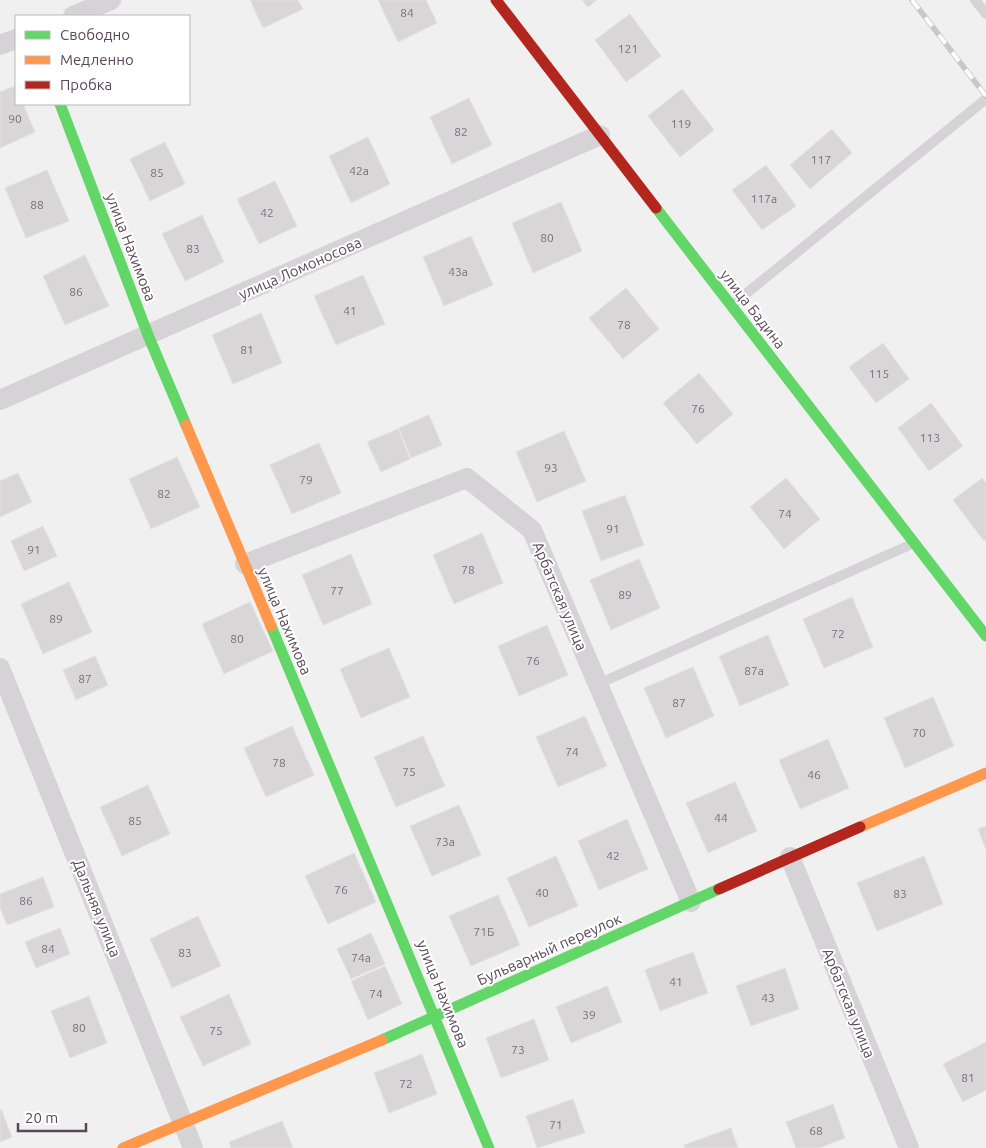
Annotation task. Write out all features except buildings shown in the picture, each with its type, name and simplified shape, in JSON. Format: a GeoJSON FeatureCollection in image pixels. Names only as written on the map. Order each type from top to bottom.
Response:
{"type":"FeatureCollection","features":[{"type":"Feature","properties":{"kind":"street"},"geometry":{"type":"LineString","coordinates":[[75,15],[111,0]]}},
{"type":"Feature","properties":{"kind":"street","name":"улица Бадина"},"geometry":{"type":"LineString","coordinates":[[496,0],[986,636]]}},
{"type":"Feature","properties":{"kind":"street"},"geometry":{"type":"LineString","coordinates":[[0,45],[15,40]]}},
{"type":"Feature","properties":{"kind":"street","name":"улица Нахимова"},"geometry":{"type":"LineString","coordinates":[[60,105],[148,335],[436,1016],[489,1148]]}},
{"type":"Feature","properties":{"kind":"street","name":"улица Ломоносова"},"geometry":{"type":"LineString","coordinates":[[0,400],[600,135]]}},
{"type":"Feature","properties":{"kind":"street","name":"Арбатская улица"},"geometry":{"type":"LineString","coordinates":[[245,564],[467,478],[532,530],[691,902]]}},
{"type":"Feature","properties":{"kind":"street","name":"Дальняя улица"},"geometry":{"type":"LineString","coordinates":[[0,668],[193,1148]]}},
{"type":"Feature","properties":{"kind":"street","name":"Бульварный переулок"},"geometry":{"type":"LineString","coordinates":[[123,1148],[436,1016],[790,857],[986,773]]}},
{"type":"Feature","properties":{"kind":"street","name":"Арбатская улица"},"geometry":{"type":"LineString","coordinates":[[790,857],[909,1148]]}},
{"type":"Feature","properties":{"kind":"lane"},"geometry":{"type":"LineString","coordinates":[[975,0],[986,14]]}},
{"type":"Feature","properties":{"kind":"lane"},"geometry":{"type":"LineString","coordinates":[[732,306],[986,99]]}},
{"type":"Feature","properties":{"kind":"lane"},"geometry":{"type":"LineString","coordinates":[[598,684],[914,542]]}},
{"type":"Feature","properties":{"kind":"railway"},"geometry":{"type":"LineString","coordinates":[[912,0],[986,96]]}},
{"type":"Feature","properties":{"kind":"traffic: fast"},"geometry":{"type":"LineString","coordinates":[[60,105],[148,335],[186,425]]}},
{"type":"Feature","properties":{"kind":"traffic: fast"},"geometry":{"type":"LineString","coordinates":[[656,208],[986,636]]}},
{"type":"Feature","properties":{"kind":"traffic: fast"},"geometry":{"type":"LineString","coordinates":[[271,626],[489,1148]]}},
{"type":"Feature","properties":{"kind":"traffic: fast"},"geometry":{"type":"LineString","coordinates":[[382,1040],[719,889]]}},
{"type":"Feature","properties":{"kind":"traffic: slow"},"geometry":{"type":"LineString","coordinates":[[186,425],[271,626]]}},
{"type":"Feature","properties":{"kind":"traffic: slow"},"geometry":{"type":"LineString","coordinates":[[860,827],[986,773]]}},
{"type":"Feature","properties":{"kind":"traffic: slow"},"geometry":{"type":"LineString","coordinates":[[123,1148],[382,1040]]}},
{"type":"Feature","properties":{"kind":"traffic: jam"},"geometry":{"type":"LineString","coordinates":[[496,0],[656,208]]}},
{"type":"Feature","properties":{"kind":"traffic: jam"},"geometry":{"type":"LineString","coordinates":[[719,889],[860,827]]}}]}
